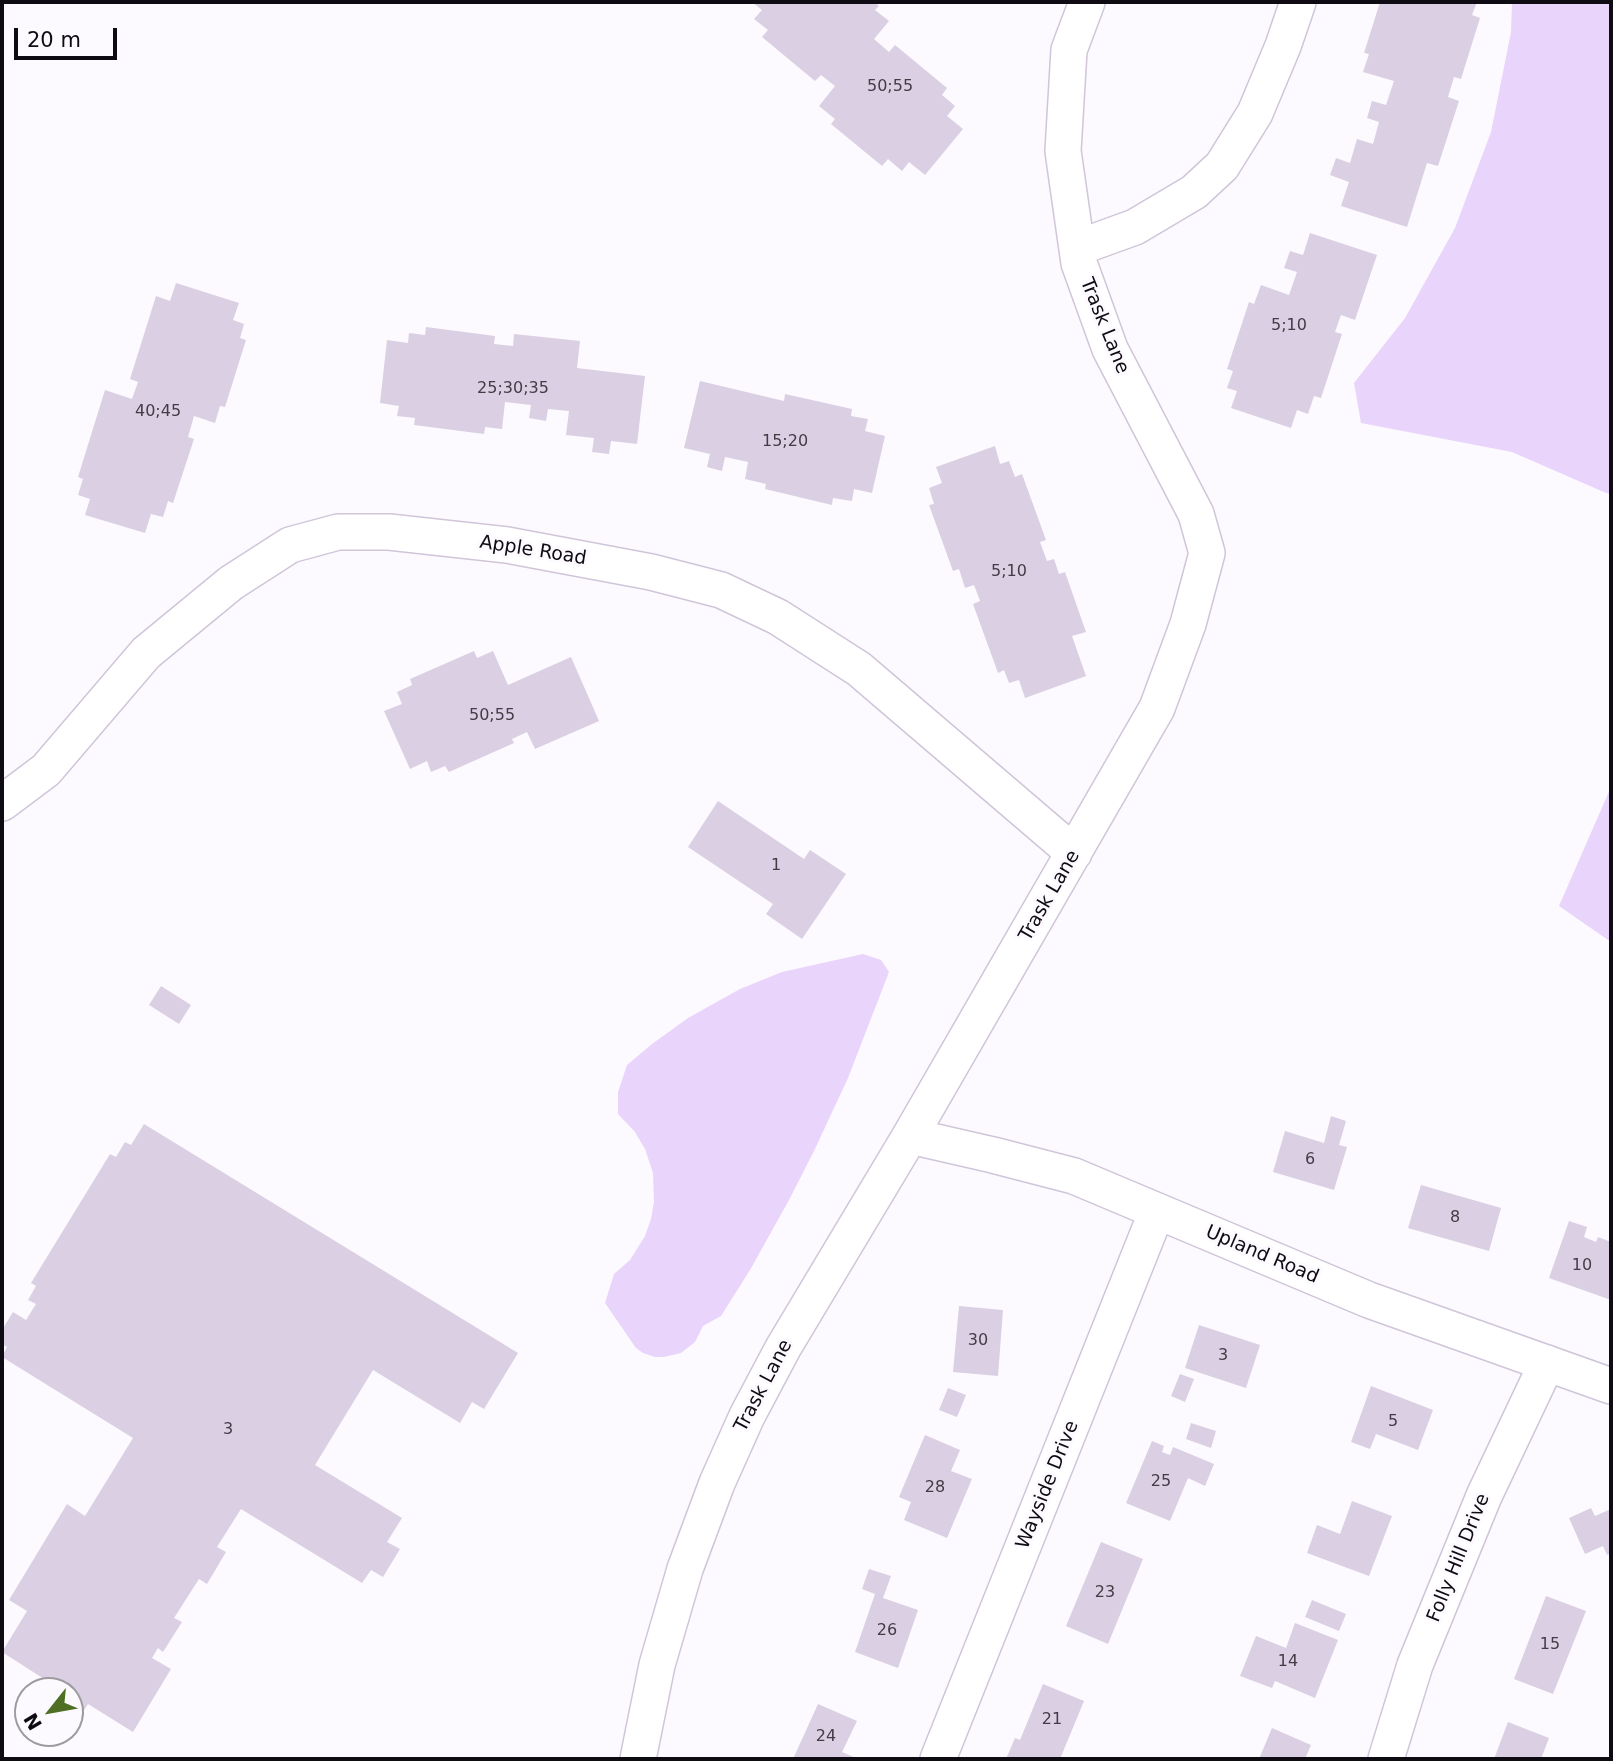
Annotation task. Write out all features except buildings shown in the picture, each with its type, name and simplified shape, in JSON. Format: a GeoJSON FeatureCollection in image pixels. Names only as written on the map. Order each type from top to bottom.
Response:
{"type":"FeatureCollection","features":[{"type":"Feature","properties":{"kind":"street","name":"Trask Lane"},"geometry":{"type":"LineString","coordinates":[[638,1759],[657,1665],[685,1569],[717,1483],[747,1416],[783,1348],[911,1136],[1157,708],[1188,624],[1207,553],[1196,514],[1110,349],[1079,263],[1063,151],[1069,50],[1087,2]]}},
{"type":"Feature","properties":{"kind":"street"},"geometry":{"type":"LineString","coordinates":[[1077,248],[1135,227],[1194,192],[1222,166],[1255,113],[1298,2]]}},
{"type":"Feature","properties":{"kind":"street","name":"Apple Road"},"geometry":{"type":"LineString","coordinates":[[2,803],[46,770],[146,653],[230,583],[289,545],[338,533],[389,532],[507,545],[651,572],[721,590],[778,617],[859,669],[1074,853]]}},
{"type":"Feature","properties":{"kind":"street","name":"Upland Road"},"geometry":{"type":"LineString","coordinates":[[911,1136],[1074,1176],[1369,1300],[1611,1386]]}},
{"type":"Feature","properties":{"kind":"street","name":"Wayside Drive"},"geometry":{"type":"LineString","coordinates":[[938,1759],[1157,1211]]}},
{"type":"Feature","properties":{"kind":"street","name":"Folly Hill Drive"},"geometry":{"type":"LineString","coordinates":[[1386,1759],[1415,1665],[1484,1496],[1547,1363]]}},
{"type":"Feature","properties":{"kind":"shaded area"},"geometry":{"type":"Polygon","coordinates":[[[1512,2],[1611,2],[1611,494],[1512,452],[1361,423],[1354,383],[1405,318],[1455,228],[1491,132],[1511,32],[1512,2]]]}},
{"type":"Feature","properties":{"kind":"shaded area"},"geometry":{"type":"Polygon","coordinates":[[[1611,787],[1611,942],[1559,906],[1611,787]]]}},
{"type":"Feature","properties":{"kind":"shaded area"},"geometry":{"type":"Polygon","coordinates":[[[863,954],[881,960],[889,972],[848,1078],[789,1200],[721,1316],[703,1326],[695,1342],[681,1353],[655,1357],[643,1353],[636,1348],[605,1303],[614,1274],[630,1260],[645,1236],[654,1202],[653,1173],[645,1149],[635,1132],[618,1114],[618,1092],[627,1065],[688,1018],[740,989],[782,972],[863,954]]]}}]}
